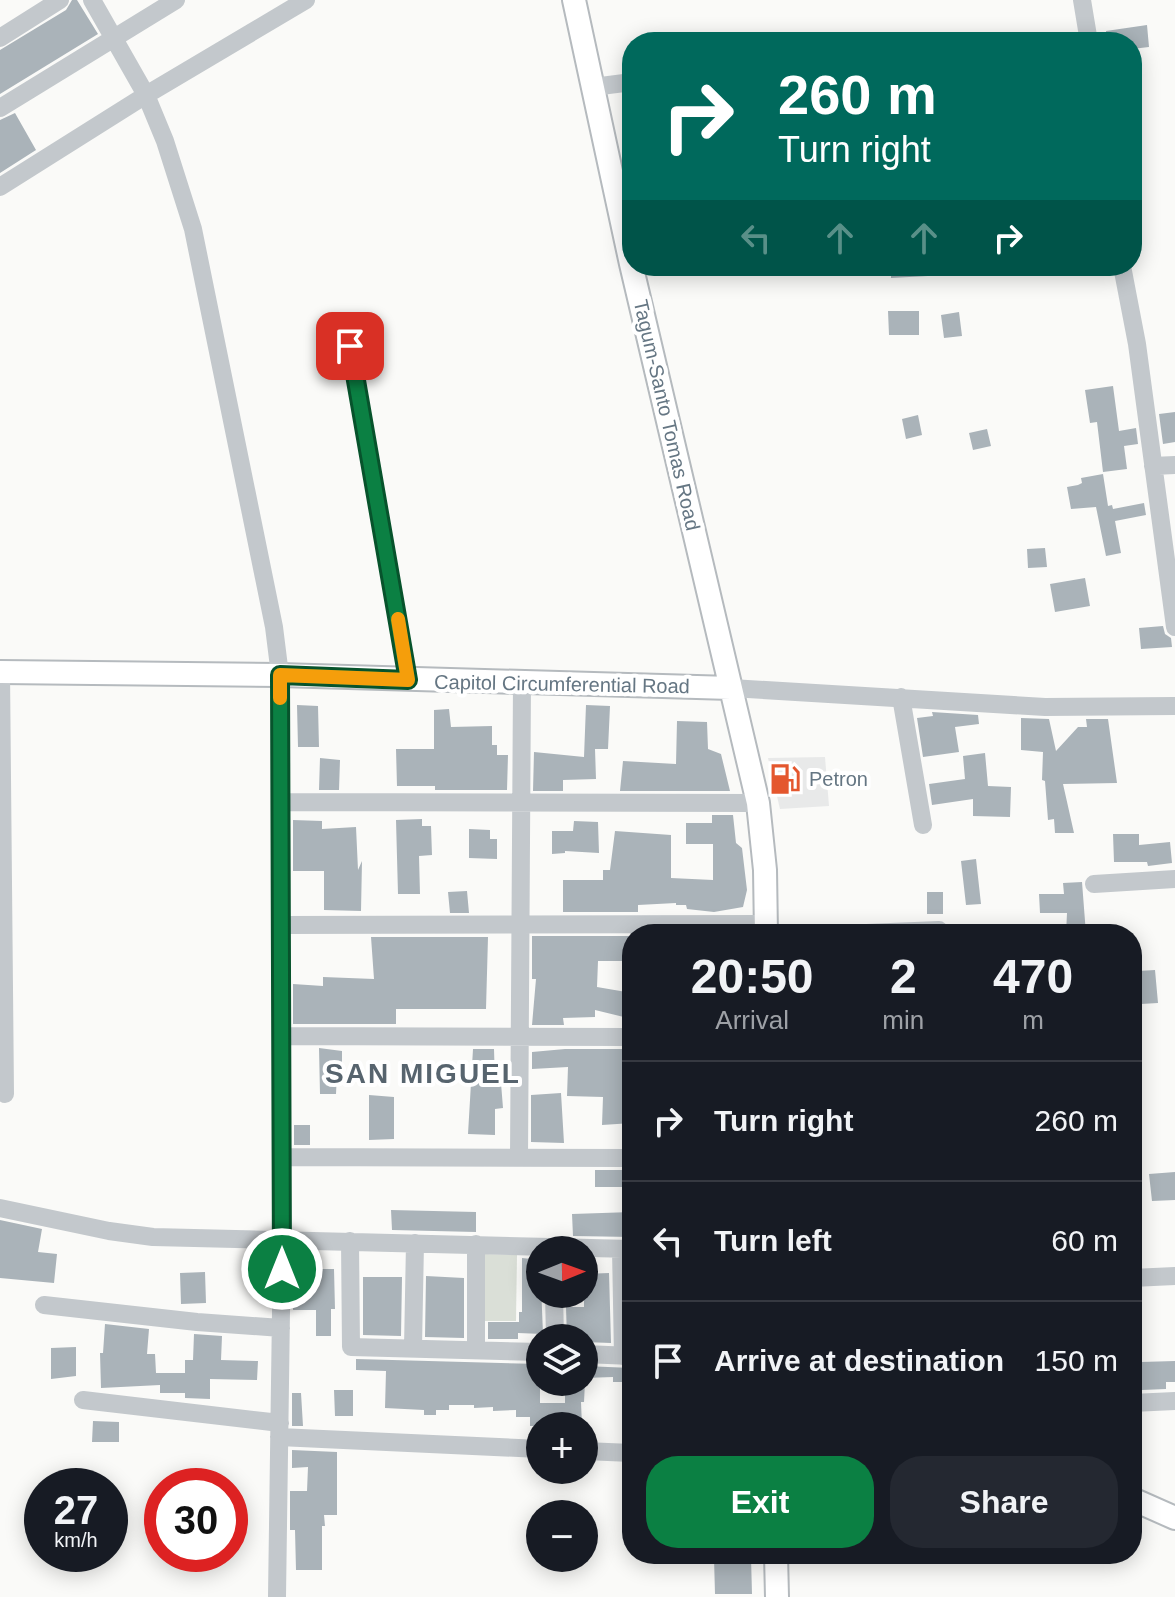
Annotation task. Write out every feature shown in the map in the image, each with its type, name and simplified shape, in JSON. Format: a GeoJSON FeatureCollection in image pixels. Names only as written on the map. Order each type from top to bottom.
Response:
{"type":"FeatureCollection","features":[{"type":"Feature","properties":{"kind":"main road","name":"Tagum-Santo Tomas Road"},"geometry":{"type":"LineString","coordinates":[[574,0],[622,219]]}},
{"type":"Feature","properties":{"kind":"main road","name":"Tagum-Santo Tomas Road"},"geometry":{"type":"LineString","coordinates":[[635,276],[731,688]]}},
{"type":"Feature","properties":{"kind":"main road","name":"Capitol Circumferential Road"},"geometry":{"type":"LineString","coordinates":[[0,672],[280,675],[731,688]]}},
{"type":"Feature","properties":{"kind":"main road"},"geometry":{"type":"LineString","coordinates":[[731,688],[758,803],[765,870],[766,924]]}},
{"type":"Feature","properties":{"kind":"main road"},"geometry":{"type":"LineString","coordinates":[[1142,1503],[1175,1518]]}},
{"type":"Feature","properties":{"kind":"main road"},"geometry":{"type":"LineString","coordinates":[[776,1564],[777,1597]]}},
{"type":"Feature","properties":{"kind":"street"},"geometry":{"type":"LineString","coordinates":[[0,38],[60,0]]}},
{"type":"Feature","properties":{"kind":"street"},"geometry":{"type":"LineString","coordinates":[[92,0],[146,95],[165,141],[193,229],[274,627],[280,675],[282,1240],[277,1597]]}},
{"type":"Feature","properties":{"kind":"street"},"geometry":{"type":"LineString","coordinates":[[0,108],[176,0]]}},
{"type":"Feature","properties":{"kind":"street"},"geometry":{"type":"LineString","coordinates":[[0,187],[306,0]]}},
{"type":"Feature","properties":{"kind":"street"},"geometry":{"type":"LineString","coordinates":[[1082,0],[1087,32]]}},
{"type":"Feature","properties":{"kind":"street"},"geometry":{"type":"LineString","coordinates":[[593,87],[622,83]]}},
{"type":"Feature","properties":{"kind":"street"},"geometry":{"type":"LineString","coordinates":[[1124,276],[1137,344],[1153,466],[1169,527],[1175,627]]}},
{"type":"Feature","properties":{"kind":"street"},"geometry":{"type":"LineString","coordinates":[[350,346],[408,680]]}},
{"type":"Feature","properties":{"kind":"street"},"geometry":{"type":"LineString","coordinates":[[1153,466],[1175,465]]}},
{"type":"Feature","properties":{"kind":"street"},"geometry":{"type":"LineString","coordinates":[[0,672],[5,1094]]}},
{"type":"Feature","properties":{"kind":"street"},"geometry":{"type":"LineString","coordinates":[[519,1158],[522,683]]}},
{"type":"Feature","properties":{"kind":"street"},"geometry":{"type":"LineString","coordinates":[[731,688],[1045,707],[1175,706]]}},
{"type":"Feature","properties":{"kind":"street"},"geometry":{"type":"LineString","coordinates":[[901,697],[923,825]]}},
{"type":"Feature","properties":{"kind":"street"},"geometry":{"type":"LineString","coordinates":[[281,802],[758,803]]}},
{"type":"Feature","properties":{"kind":"street"},"geometry":{"type":"LineString","coordinates":[[1094,884],[1175,879]]}},
{"type":"Feature","properties":{"kind":"street"},"geometry":{"type":"LineString","coordinates":[[281,925],[622,926]]}},
{"type":"Feature","properties":{"kind":"street"},"geometry":{"type":"LineString","coordinates":[[281,1036],[622,1037]]}},
{"type":"Feature","properties":{"kind":"street"},"geometry":{"type":"LineString","coordinates":[[282,1157],[622,1158]]}},
{"type":"Feature","properties":{"kind":"street"},"geometry":{"type":"LineString","coordinates":[[0,1208],[96,1229],[153,1237],[526,1247]]}},
{"type":"Feature","properties":{"kind":"street"},"geometry":{"type":"LineString","coordinates":[[350,1241],[351,1347],[526,1352]]}},
{"type":"Feature","properties":{"kind":"street"},"geometry":{"type":"LineString","coordinates":[[413,1348],[415,1243]]}},
{"type":"Feature","properties":{"kind":"street"},"geometry":{"type":"LineString","coordinates":[[476,1244],[476,1350]]}},
{"type":"Feature","properties":{"kind":"street"},"geometry":{"type":"LineString","coordinates":[[598,1249],[622,1249]]}},
{"type":"Feature","properties":{"kind":"street"},"geometry":{"type":"LineString","coordinates":[[1142,1278],[1175,1276]]}},
{"type":"Feature","properties":{"kind":"street"},"geometry":{"type":"LineString","coordinates":[[44,1305],[281,1328]]}},
{"type":"Feature","properties":{"kind":"street"},"geometry":{"type":"LineString","coordinates":[[598,1355],[622,1356]]}},
{"type":"Feature","properties":{"kind":"street"},"geometry":{"type":"LineString","coordinates":[[83,1400],[280,1430],[526,1448]]}},
{"type":"Feature","properties":{"kind":"street"},"geometry":{"type":"LineString","coordinates":[[1142,1403],[1175,1401]]}},
{"type":"Feature","properties":{"kind":"street"},"geometry":{"type":"LineString","coordinates":[[598,1452],[622,1453]]}},
{"type":"Feature","properties":{"kind":"shaded area"},"geometry":{"type":"Polygon","coordinates":[[[825,757],[829,806],[780,809],[768,758],[825,757]]]}},
{"type":"Feature","properties":{"kind":"shaded area"},"geometry":{"type":"Polygon","coordinates":[[[482,1254],[517,1255],[516,1321],[481,1321],[482,1254]]]}},
{"type":"Feature","properties":{"kind":"building"},"geometry":{"type":"Polygon","coordinates":[[[72,0],[77,0],[98,34],[0,94],[0,50],[66,10],[72,0]]]}},
{"type":"Feature","properties":{"kind":"building"},"geometry":{"type":"Polygon","coordinates":[[[1147,25],[1149,47],[1142,48],[1142,32],[1106,31],[1147,25]]]}},
{"type":"Feature","properties":{"kind":"building"},"geometry":{"type":"Polygon","coordinates":[[[15,113],[36,150],[0,173],[0,120],[15,113]]]}},
{"type":"Feature","properties":{"kind":"building"},"geometry":{"type":"Polygon","coordinates":[[[888,311],[919,311],[919,335],[889,335],[888,311]]]}},
{"type":"Feature","properties":{"kind":"building"},"geometry":{"type":"Polygon","coordinates":[[[959,312],[962,336],[944,338],[941,315],[959,312]]]}},
{"type":"Feature","properties":{"kind":"building"},"geometry":{"type":"Polygon","coordinates":[[[1113,386],[1119,431],[1136,428],[1138,444],[1124,446],[1127,469],[1103,472],[1097,422],[1090,423],[1085,390],[1113,386]]]}},
{"type":"Feature","properties":{"kind":"building"},"geometry":{"type":"Polygon","coordinates":[[[1175,412],[1175,442],[1163,444],[1159,414],[1175,412]]]}},
{"type":"Feature","properties":{"kind":"building"},"geometry":{"type":"Polygon","coordinates":[[[918,415],[922,435],[906,439],[902,419],[918,415]]]}},
{"type":"Feature","properties":{"kind":"building"},"geometry":{"type":"Polygon","coordinates":[[[987,429],[991,446],[973,450],[969,433],[987,429]]]}},
{"type":"Feature","properties":{"kind":"building"},"geometry":{"type":"Polygon","coordinates":[[[1103,474],[1108,506],[1112,505],[1113,509],[1144,503],[1146,515],[1115,521],[1121,553],[1106,556],[1096,507],[1071,509],[1067,487],[1082,483],[1081,478],[1103,474]]]}},
{"type":"Feature","properties":{"kind":"building"},"geometry":{"type":"Polygon","coordinates":[[[1045,548],[1047,567],[1028,568],[1027,549],[1045,548]]]}},
{"type":"Feature","properties":{"kind":"building"},"geometry":{"type":"Polygon","coordinates":[[[1085,578],[1090,606],[1055,612],[1050,584],[1085,578]]]}},
{"type":"Feature","properties":{"kind":"building"},"geometry":{"type":"Polygon","coordinates":[[[1163,626],[1165,634],[1171,638],[1172,647],[1141,649],[1139,628],[1163,626]]]}},
{"type":"Feature","properties":{"kind":"building"},"geometry":{"type":"Polygon","coordinates":[[[297,705],[318,706],[319,747],[298,747],[297,705]]]}},
{"type":"Feature","properties":{"kind":"building"},"geometry":{"type":"Polygon","coordinates":[[[586,705],[610,706],[608,749],[595,749],[596,779],[563,780],[563,791],[533,791],[534,752],[584,757],[586,705]]]}},
{"type":"Feature","properties":{"kind":"building"},"geometry":{"type":"Polygon","coordinates":[[[449,709],[451,727],[492,726],[492,745],[497,745],[497,755],[508,755],[507,790],[435,790],[435,786],[397,786],[396,749],[434,749],[434,710],[449,709]]]}},
{"type":"Feature","properties":{"kind":"building"},"geometry":{"type":"Polygon","coordinates":[[[932,712],[978,715],[979,724],[955,727],[959,752],[923,757],[917,718],[933,716],[932,712]]]}},
{"type":"Feature","properties":{"kind":"building"},"geometry":{"type":"Polygon","coordinates":[[[1021,718],[1049,719],[1056,751],[1078,727],[1087,727],[1086,719],[1108,719],[1117,783],[1063,784],[1074,833],[1055,833],[1054,819],[1048,820],[1045,781],[1042,780],[1043,752],[1021,750],[1021,718]]]}},
{"type":"Feature","properties":{"kind":"building"},"geometry":{"type":"Polygon","coordinates":[[[677,721],[707,722],[708,749],[721,754],[730,791],[620,791],[623,761],[676,764],[677,721]]]}},
{"type":"Feature","properties":{"kind":"building"},"geometry":{"type":"Polygon","coordinates":[[[985,753],[988,786],[1011,787],[1010,817],[973,816],[973,799],[932,805],[929,784],[965,779],[963,756],[985,753]]]}},
{"type":"Feature","properties":{"kind":"building"},"geometry":{"type":"Polygon","coordinates":[[[320,758],[340,760],[339,790],[319,790],[320,758]]]}},
{"type":"Feature","properties":{"kind":"building"},"geometry":{"type":"Polygon","coordinates":[[[712,815],[733,815],[736,843],[742,848],[747,890],[743,907],[714,912],[687,909],[686,905],[676,903],[638,905],[638,912],[563,912],[563,880],[603,880],[603,870],[610,870],[615,831],[671,835],[671,878],[713,880],[713,844],[686,844],[686,823],[712,823],[712,815]]]}},
{"type":"Feature","properties":{"kind":"building"},"geometry":{"type":"Polygon","coordinates":[[[422,819],[422,826],[431,826],[432,855],[419,856],[420,894],[398,894],[396,820],[422,819]]]}},
{"type":"Feature","properties":{"kind":"building"},"geometry":{"type":"Polygon","coordinates":[[[293,820],[322,821],[322,829],[356,827],[358,870],[362,861],[361,911],[324,910],[324,871],[293,871],[293,820]]]}},
{"type":"Feature","properties":{"kind":"building"},"geometry":{"type":"Polygon","coordinates":[[[574,821],[598,822],[599,853],[565,851],[552,854],[552,831],[573,831],[574,821]]]}},
{"type":"Feature","properties":{"kind":"building"},"geometry":{"type":"Polygon","coordinates":[[[469,829],[490,830],[490,839],[497,839],[497,859],[469,858],[469,829]]]}},
{"type":"Feature","properties":{"kind":"building"},"geometry":{"type":"Polygon","coordinates":[[[1113,834],[1139,834],[1139,845],[1170,842],[1172,863],[1148,866],[1147,862],[1114,862],[1113,834]]]}},
{"type":"Feature","properties":{"kind":"building"},"geometry":{"type":"Polygon","coordinates":[[[976,859],[981,904],[966,905],[961,861],[976,859]]]}},
{"type":"Feature","properties":{"kind":"building"},"geometry":{"type":"Polygon","coordinates":[[[1082,882],[1085,924],[1066,924],[1067,913],[1040,913],[1039,894],[1064,894],[1063,883],[1082,882]]]}},
{"type":"Feature","properties":{"kind":"building"},"geometry":{"type":"Polygon","coordinates":[[[467,891],[469,913],[450,913],[448,892],[467,891]]]}},
{"type":"Feature","properties":{"kind":"building"},"geometry":{"type":"Polygon","coordinates":[[[927,892],[943,892],[943,914],[927,914],[927,892]]]}},
{"type":"Feature","properties":{"kind":"building"},"geometry":{"type":"Polygon","coordinates":[[[532,936],[622,936],[622,961],[598,961],[597,987],[622,991],[622,1017],[595,1010],[595,1017],[563,1018],[564,1025],[532,1025],[536,979],[532,979],[532,936]]]}},
{"type":"Feature","properties":{"kind":"building"},"geometry":{"type":"Polygon","coordinates":[[[371,937],[488,937],[486,1009],[396,1009],[396,1024],[293,1024],[293,984],[323,986],[323,977],[374,979],[371,937]]]}},
{"type":"Feature","properties":{"kind":"building"},"geometry":{"type":"Polygon","coordinates":[[[1155,970],[1158,1003],[1142,1004],[1142,971],[1155,970]]]}},
{"type":"Feature","properties":{"kind":"building"},"geometry":{"type":"Polygon","coordinates":[[[319,1048],[342,1051],[342,1072],[337,1072],[336,1094],[320,1094],[319,1048]]]}},
{"type":"Feature","properties":{"kind":"building"},"geometry":{"type":"Polygon","coordinates":[[[473,1049],[494,1049],[495,1082],[501,1083],[503,1108],[495,1109],[495,1135],[468,1134],[473,1049]]]}},
{"type":"Feature","properties":{"kind":"building"},"geometry":{"type":"Polygon","coordinates":[[[622,1049],[622,1124],[602,1125],[603,1097],[567,1096],[568,1067],[532,1069],[532,1052],[622,1049]]]}},
{"type":"Feature","properties":{"kind":"building"},"geometry":{"type":"Polygon","coordinates":[[[561,1093],[564,1143],[531,1142],[531,1095],[561,1093]]]}},
{"type":"Feature","properties":{"kind":"building"},"geometry":{"type":"Polygon","coordinates":[[[369,1095],[394,1097],[394,1139],[369,1140],[369,1095]]]}},
{"type":"Feature","properties":{"kind":"building"},"geometry":{"type":"Polygon","coordinates":[[[294,1125],[310,1125],[310,1145],[294,1145],[294,1125]]]}},
{"type":"Feature","properties":{"kind":"building"},"geometry":{"type":"Polygon","coordinates":[[[595,1170],[622,1170],[622,1187],[595,1187],[595,1170]]]}},
{"type":"Feature","properties":{"kind":"building"},"geometry":{"type":"Polygon","coordinates":[[[1175,1172],[1175,1200],[1152,1201],[1149,1174],[1175,1172]]]}},
{"type":"Feature","properties":{"kind":"building"},"geometry":{"type":"Polygon","coordinates":[[[391,1210],[476,1212],[476,1232],[392,1230],[391,1210]]]}},
{"type":"Feature","properties":{"kind":"building"},"geometry":{"type":"Polygon","coordinates":[[[622,1212],[622,1237],[573,1236],[572,1214],[622,1212]]]}},
{"type":"Feature","properties":{"kind":"building"},"geometry":{"type":"Polygon","coordinates":[[[0,1220],[42,1229],[38,1252],[57,1254],[54,1283],[0,1278],[0,1220]]]}},
{"type":"Feature","properties":{"kind":"building"},"geometry":{"type":"Polygon","coordinates":[[[522,1258],[526,1258],[526,1308],[542,1308],[543,1324],[526,1324],[526,1333],[518,1333],[518,1339],[488,1339],[488,1322],[519,1322],[519,1312],[522,1312],[522,1258]]]}},
{"type":"Feature","properties":{"kind":"building"},"geometry":{"type":"Polygon","coordinates":[[[315,1269],[334,1269],[335,1309],[331,1309],[331,1336],[316,1336],[316,1310],[293,1310],[293,1292],[315,1292],[315,1269]]]}},
{"type":"Feature","properties":{"kind":"building"},"geometry":{"type":"Polygon","coordinates":[[[205,1272],[206,1303],[181,1304],[180,1273],[205,1272]]]}},
{"type":"Feature","properties":{"kind":"building"},"geometry":{"type":"Polygon","coordinates":[[[598,1273],[609,1273],[611,1343],[598,1343],[598,1324],[567,1324],[566,1308],[598,1308],[598,1273]]]}},
{"type":"Feature","properties":{"kind":"building"},"geometry":{"type":"Polygon","coordinates":[[[426,1276],[464,1278],[464,1338],[425,1337],[426,1276]]]}},
{"type":"Feature","properties":{"kind":"building"},"geometry":{"type":"Polygon","coordinates":[[[363,1277],[402,1277],[401,1336],[363,1335],[363,1277]]]}},
{"type":"Feature","properties":{"kind":"building"},"geometry":{"type":"Polygon","coordinates":[[[105,1324],[149,1329],[147,1354],[155,1354],[156,1373],[185,1373],[185,1360],[193,1360],[194,1334],[222,1336],[221,1360],[258,1361],[257,1380],[210,1379],[210,1399],[185,1398],[185,1393],[160,1393],[160,1385],[101,1388],[100,1353],[103,1353],[105,1324]]]}},
{"type":"Feature","properties":{"kind":"building"},"geometry":{"type":"Polygon","coordinates":[[[76,1347],[76,1376],[51,1379],[51,1348],[76,1347]]]}},
{"type":"Feature","properties":{"kind":"building"},"geometry":{"type":"Polygon","coordinates":[[[356,1359],[526,1364],[526,1396],[540,1396],[540,1403],[565,1403],[565,1396],[584,1396],[584,1402],[581,1402],[581,1412],[526,1412],[526,1417],[516,1417],[516,1410],[493,1411],[493,1407],[474,1408],[474,1405],[449,1405],[449,1410],[436,1410],[436,1415],[424,1415],[424,1410],[385,1408],[386,1371],[356,1370],[356,1359]]]}},
{"type":"Feature","properties":{"kind":"building"},"geometry":{"type":"Polygon","coordinates":[[[1175,1361],[1175,1382],[1166,1382],[1166,1389],[1142,1390],[1142,1362],[1175,1361]]]}},
{"type":"Feature","properties":{"kind":"building"},"geometry":{"type":"Polygon","coordinates":[[[598,1367],[622,1368],[622,1382],[613,1382],[613,1377],[598,1378],[598,1367]]]}},
{"type":"Feature","properties":{"kind":"building"},"geometry":{"type":"Polygon","coordinates":[[[334,1390],[353,1390],[353,1416],[335,1416],[334,1390]]]}},
{"type":"Feature","properties":{"kind":"building"},"geometry":{"type":"Polygon","coordinates":[[[292,1393],[301,1393],[303,1426],[292,1426],[292,1393]]]}},
{"type":"Feature","properties":{"kind":"building"},"geometry":{"type":"Polygon","coordinates":[[[93,1421],[119,1422],[119,1442],[92,1442],[93,1421]]]}},
{"type":"Feature","properties":{"kind":"building"},"geometry":{"type":"Polygon","coordinates":[[[292,1450],[337,1452],[337,1515],[324,1515],[322,1570],[296,1570],[295,1530],[290,1530],[290,1491],[307,1491],[308,1467],[292,1468],[292,1450]]]}},
{"type":"Feature","properties":{"kind":"building"},"geometry":{"type":"Polygon","coordinates":[[[714,1564],[751,1564],[752,1594],[715,1594],[714,1564]]]}},
{"type":"Feature","properties":{"kind":"slow traffic"},"geometry":{"type":"LineString","coordinates":[[280,698],[280,675],[408,680],[398,619]]}},
{"type":"Feature","properties":{"kind":"place","name":"Petron"},"geometry":{"type":"Point","coordinates":[785,779]}},
{"type":"Feature","properties":{"kind":"district","name":"SAN MIGUEL"},"geometry":{"type":"Point","coordinates":[423,1073]}},
{"type":"Feature","properties":{"kind":"route"},"geometry":{"type":"LineString","coordinates":[[282,1269],[280,675],[408,680],[350,346]]}}]}
